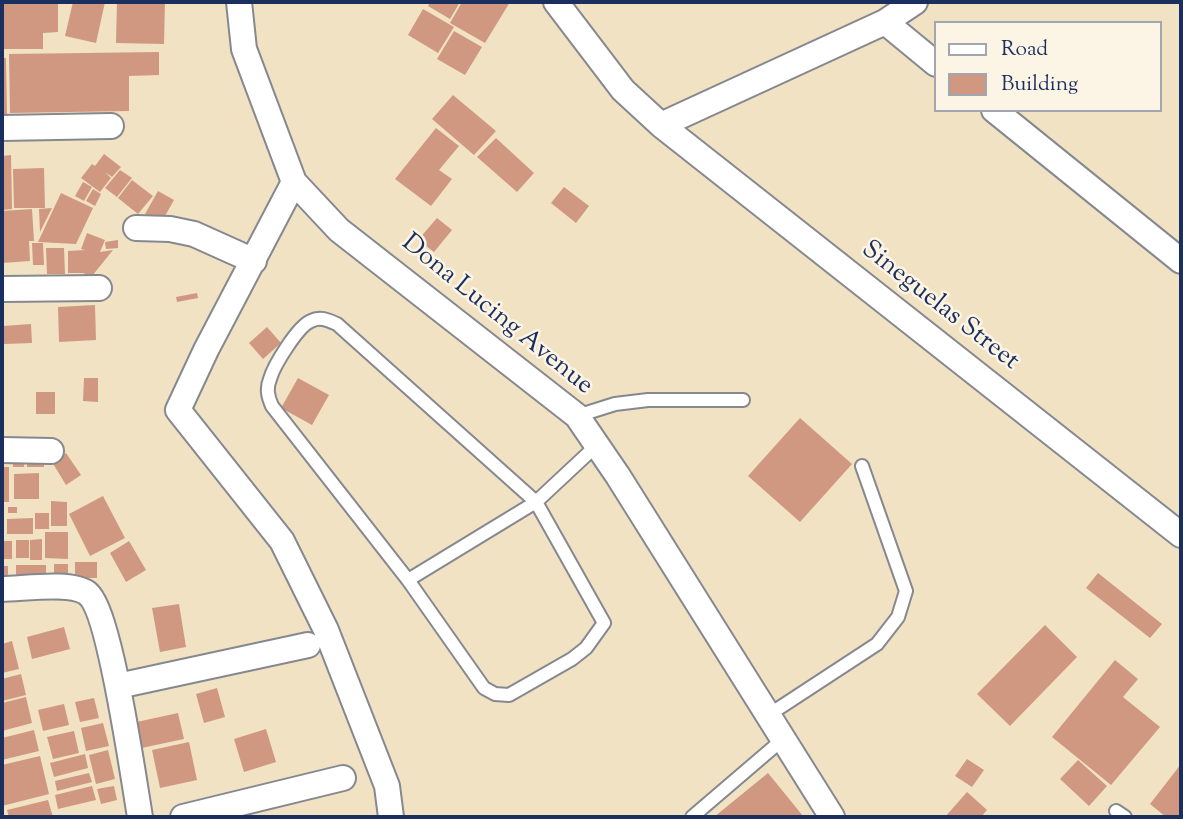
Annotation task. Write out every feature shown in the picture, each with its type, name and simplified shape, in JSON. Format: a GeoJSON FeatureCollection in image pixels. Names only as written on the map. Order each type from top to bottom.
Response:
{"type":"FeatureCollection","features":[{"type":"Feature","properties":{"kind":"street","name":"Dona Lucing Avenue"},"geometry":{"type":"LineString","coordinates":[[239,2],[244,49],[294,181],[339,230],[577,416],[832,817]]}},
{"type":"Feature","properties":{"kind":"street","name":"Sineguelas Street"},"geometry":{"type":"LineString","coordinates":[[556,2],[623,90],[661,125],[1181,535]]}},
{"type":"Feature","properties":{"kind":"street"},"geometry":{"type":"LineString","coordinates":[[661,125],[885,22],[915,2]]}},
{"type":"Feature","properties":{"kind":"street"},"geometry":{"type":"LineString","coordinates":[[885,22],[934,62]]}},
{"type":"Feature","properties":{"kind":"street"},"geometry":{"type":"LineString","coordinates":[[996,112],[1181,261]]}},
{"type":"Feature","properties":{"kind":"street"},"geometry":{"type":"LineString","coordinates":[[2,128],[110,126]]}},
{"type":"Feature","properties":{"kind":"street"},"geometry":{"type":"LineString","coordinates":[[294,181],[206,350],[178,410],[282,541],[326,630],[387,786],[391,817]]}},
{"type":"Feature","properties":{"kind":"street"},"geometry":{"type":"LineString","coordinates":[[136,228],[170,229],[194,234],[254,261]]}},
{"type":"Feature","properties":{"kind":"street"},"geometry":{"type":"LineString","coordinates":[[2,289],[99,288]]}},
{"type":"Feature","properties":{"kind":"street"},"geometry":{"type":"LineString","coordinates":[[2,450],[51,451]]}},
{"type":"Feature","properties":{"kind":"street"},"geometry":{"type":"LineString","coordinates":[[2,589],[67,587],[87,593],[97,606],[118,686],[140,817]]}},
{"type":"Feature","properties":{"kind":"street"},"geometry":{"type":"LineString","coordinates":[[118,686],[308,645]]}},
{"type":"Feature","properties":{"kind":"street"},"geometry":{"type":"LineString","coordinates":[[183,817],[344,778]]}},
{"type":"Feature","properties":{"kind":"lane"},"geometry":{"type":"LineString","coordinates":[[326,318],[337,324],[536,502],[604,623],[586,648],[572,659],[509,695],[495,694],[484,688],[408,580],[272,406],[267,394],[270,379],[288,348],[301,327],[313,319],[326,318]]}},
{"type":"Feature","properties":{"kind":"lane"},"geometry":{"type":"LineString","coordinates":[[577,416],[615,404],[648,400],[743,400]]}},
{"type":"Feature","properties":{"kind":"lane"},"geometry":{"type":"LineString","coordinates":[[408,580],[536,502],[597,445]]}},
{"type":"Feature","properties":{"kind":"lane"},"geometry":{"type":"LineString","coordinates":[[767,716],[877,644],[898,617],[906,591],[862,466]]}},
{"type":"Feature","properties":{"kind":"lane"},"geometry":{"type":"LineString","coordinates":[[692,817],[782,740]]}},
{"type":"Feature","properties":{"kind":"building"},"geometry":{"type":"Polygon","coordinates":[[[2,2],[58,2],[58,32],[43,33],[43,49],[2,49],[2,2]]]}},
{"type":"Feature","properties":{"kind":"building"},"geometry":{"type":"Polygon","coordinates":[[[73,2],[105,2],[96,43],[65,36],[73,2]]]}},
{"type":"Feature","properties":{"kind":"building"},"geometry":{"type":"Polygon","coordinates":[[[117,2],[165,2],[164,44],[116,43],[117,2]]]}},
{"type":"Feature","properties":{"kind":"building"},"geometry":{"type":"Polygon","coordinates":[[[430,2],[460,2],[450,19],[428,6],[430,2]]]}},
{"type":"Feature","properties":{"kind":"building"},"geometry":{"type":"Polygon","coordinates":[[[462,2],[510,2],[485,43],[450,23],[462,2]]]}},
{"type":"Feature","properties":{"kind":"building"},"geometry":{"type":"Polygon","coordinates":[[[423,9],[454,27],[438,53],[408,35],[423,9]]]}},
{"type":"Feature","properties":{"kind":"building"},"geometry":{"type":"Polygon","coordinates":[[[454,31],[482,47],[465,75],[437,59],[454,31]]]}},
{"type":"Feature","properties":{"kind":"building"},"geometry":{"type":"Polygon","coordinates":[[[159,52],[159,75],[129,76],[129,111],[10,113],[9,54],[159,52]]]}},
{"type":"Feature","properties":{"kind":"building"},"geometry":{"type":"Polygon","coordinates":[[[2,58],[6,58],[7,117],[2,117],[2,58]]]}},
{"type":"Feature","properties":{"kind":"building"},"geometry":{"type":"Polygon","coordinates":[[[453,95],[496,131],[474,155],[432,119],[453,95]]]}},
{"type":"Feature","properties":{"kind":"building"},"geometry":{"type":"Polygon","coordinates":[[[436,128],[459,146],[439,170],[452,179],[431,206],[395,179],[436,128]]]}},
{"type":"Feature","properties":{"kind":"building"},"geometry":{"type":"Polygon","coordinates":[[[496,138],[534,173],[517,192],[477,157],[496,138]]]}},
{"type":"Feature","properties":{"kind":"building"},"geometry":{"type":"Polygon","coordinates":[[[104,154],[121,167],[112,177],[105,172],[111,178],[100,192],[81,178],[104,154]]]}},
{"type":"Feature","properties":{"kind":"building"},"geometry":{"type":"Polygon","coordinates":[[[11,155],[12,209],[2,210],[2,156],[11,155]]]}},
{"type":"Feature","properties":{"kind":"building"},"geometry":{"type":"Polygon","coordinates":[[[44,168],[45,208],[14,208],[13,169],[44,168]]]}},
{"type":"Feature","properties":{"kind":"building"},"geometry":{"type":"Polygon","coordinates":[[[120,170],[132,178],[117,197],[105,188],[120,170]]]}},
{"type":"Feature","properties":{"kind":"building"},"geometry":{"type":"Polygon","coordinates":[[[132,180],[153,196],[138,214],[118,198],[132,180]]]}},
{"type":"Feature","properties":{"kind":"building"},"geometry":{"type":"Polygon","coordinates":[[[83,182],[92,187],[84,201],[75,196],[83,182]]]}},
{"type":"Feature","properties":{"kind":"building"},"geometry":{"type":"Polygon","coordinates":[[[564,187],[589,206],[576,223],[551,203],[564,187]]]}},
{"type":"Feature","properties":{"kind":"building"},"geometry":{"type":"Polygon","coordinates":[[[93,189],[101,194],[95,206],[86,201],[93,189]]]}},
{"type":"Feature","properties":{"kind":"building"},"geometry":{"type":"Polygon","coordinates":[[[158,191],[174,200],[161,223],[145,214],[158,191]]]}},
{"type":"Feature","properties":{"kind":"building"},"geometry":{"type":"Polygon","coordinates":[[[61,193],[93,208],[76,244],[38,242],[61,193]]]}},
{"type":"Feature","properties":{"kind":"building"},"geometry":{"type":"Polygon","coordinates":[[[52,208],[40,232],[39,209],[52,208]]]}},
{"type":"Feature","properties":{"kind":"building"},"geometry":{"type":"Polygon","coordinates":[[[32,209],[34,241],[29,241],[30,261],[2,263],[2,211],[32,209]]]}},
{"type":"Feature","properties":{"kind":"building"},"geometry":{"type":"Polygon","coordinates":[[[437,218],[452,230],[434,252],[418,240],[437,218]]]}},
{"type":"Feature","properties":{"kind":"building"},"geometry":{"type":"Polygon","coordinates":[[[87,233],[105,240],[100,252],[113,250],[88,281],[84,273],[68,273],[68,251],[85,250],[81,249],[87,233]]]}},
{"type":"Feature","properties":{"kind":"building"},"geometry":{"type":"Polygon","coordinates":[[[118,240],[118,248],[106,249],[105,242],[118,240]]]}},
{"type":"Feature","properties":{"kind":"building"},"geometry":{"type":"Polygon","coordinates":[[[32,243],[43,243],[44,265],[33,265],[32,243]]]}},
{"type":"Feature","properties":{"kind":"building"},"geometry":{"type":"Polygon","coordinates":[[[46,248],[64,248],[65,274],[47,274],[46,248]]]}},
{"type":"Feature","properties":{"kind":"building"},"geometry":{"type":"Polygon","coordinates":[[[197,293],[198,298],[177,302],[176,297],[197,293]]]}},
{"type":"Feature","properties":{"kind":"building"},"geometry":{"type":"Polygon","coordinates":[[[95,305],[96,340],[59,342],[58,307],[95,305]]]}},
{"type":"Feature","properties":{"kind":"building"},"geometry":{"type":"Polygon","coordinates":[[[31,324],[32,343],[4,344],[3,326],[31,324]]]}},
{"type":"Feature","properties":{"kind":"building"},"geometry":{"type":"Polygon","coordinates":[[[267,327],[281,343],[263,359],[249,343],[267,327]]]}},
{"type":"Feature","properties":{"kind":"building"},"geometry":{"type":"Polygon","coordinates":[[[84,378],[98,378],[98,402],[83,401],[84,378]]]}},
{"type":"Feature","properties":{"kind":"building"},"geometry":{"type":"Polygon","coordinates":[[[298,378],[329,395],[312,425],[281,408],[298,378]]]}},
{"type":"Feature","properties":{"kind":"building"},"geometry":{"type":"Polygon","coordinates":[[[36,392],[55,392],[55,414],[36,414],[36,392]]]}},
{"type":"Feature","properties":{"kind":"building"},"geometry":{"type":"Polygon","coordinates":[[[800,418],[852,464],[800,522],[748,476],[800,418]]]}},
{"type":"Feature","properties":{"kind":"building"},"geometry":{"type":"Polygon","coordinates":[[[66,453],[81,475],[66,485],[52,462],[66,453]]]}},
{"type":"Feature","properties":{"kind":"building"},"geometry":{"type":"Polygon","coordinates":[[[13,454],[25,454],[24,467],[13,467],[13,454]]]}},
{"type":"Feature","properties":{"kind":"building"},"geometry":{"type":"Polygon","coordinates":[[[27,454],[44,454],[44,467],[27,467],[27,454]]]}},
{"type":"Feature","properties":{"kind":"building"},"geometry":{"type":"Polygon","coordinates":[[[2,467],[9,467],[9,502],[2,502],[2,467]]]}},
{"type":"Feature","properties":{"kind":"building"},"geometry":{"type":"Polygon","coordinates":[[[39,473],[39,499],[14,499],[14,474],[39,473]]]}},
{"type":"Feature","properties":{"kind":"building"},"geometry":{"type":"Polygon","coordinates":[[[103,496],[125,538],[90,556],[69,514],[103,496]]]}},
{"type":"Feature","properties":{"kind":"building"},"geometry":{"type":"Polygon","coordinates":[[[51,501],[67,502],[67,526],[51,526],[51,501]]]}},
{"type":"Feature","properties":{"kind":"building"},"geometry":{"type":"Polygon","coordinates":[[[8,507],[17,507],[17,513],[8,513],[8,507]]]}},
{"type":"Feature","properties":{"kind":"building"},"geometry":{"type":"Polygon","coordinates":[[[35,513],[49,513],[49,529],[35,529],[35,513]]]}},
{"type":"Feature","properties":{"kind":"building"},"geometry":{"type":"Polygon","coordinates":[[[33,518],[33,534],[7,534],[7,519],[33,518]]]}},
{"type":"Feature","properties":{"kind":"building"},"geometry":{"type":"Polygon","coordinates":[[[45,532],[68,532],[68,559],[45,558],[45,532]]]}},
{"type":"Feature","properties":{"kind":"building"},"geometry":{"type":"Polygon","coordinates":[[[42,539],[42,560],[30,560],[30,540],[42,539]]]}},
{"type":"Feature","properties":{"kind":"building"},"geometry":{"type":"Polygon","coordinates":[[[16,540],[29,540],[29,558],[16,558],[16,540]]]}},
{"type":"Feature","properties":{"kind":"building"},"geometry":{"type":"Polygon","coordinates":[[[2,541],[12,541],[12,559],[2,559],[2,541]]]}},
{"type":"Feature","properties":{"kind":"building"},"geometry":{"type":"Polygon","coordinates":[[[129,541],[146,570],[126,582],[110,553],[129,541]]]}},
{"type":"Feature","properties":{"kind":"building"},"geometry":{"type":"Polygon","coordinates":[[[75,562],[97,562],[97,578],[75,578],[75,562]]]}},
{"type":"Feature","properties":{"kind":"building"},"geometry":{"type":"Polygon","coordinates":[[[54,564],[68,564],[68,581],[54,581],[54,564]]]}},
{"type":"Feature","properties":{"kind":"building"},"geometry":{"type":"Polygon","coordinates":[[[16,565],[46,565],[46,582],[16,582],[16,565]]]}},
{"type":"Feature","properties":{"kind":"building"},"geometry":{"type":"Polygon","coordinates":[[[2,566],[8,566],[8,583],[2,583],[2,566]]]}},
{"type":"Feature","properties":{"kind":"building"},"geometry":{"type":"Polygon","coordinates":[[[1098,573],[1162,624],[1150,638],[1086,588],[1098,573]]]}},
{"type":"Feature","properties":{"kind":"building"},"geometry":{"type":"Polygon","coordinates":[[[179,604],[186,647],[160,652],[152,608],[179,604]]]}},
{"type":"Feature","properties":{"kind":"building"},"geometry":{"type":"Polygon","coordinates":[[[1045,625],[1077,657],[1010,726],[977,694],[1045,625]]]}},
{"type":"Feature","properties":{"kind":"building"},"geometry":{"type":"Polygon","coordinates":[[[64,627],[70,649],[32,659],[27,637],[64,627]]]}},
{"type":"Feature","properties":{"kind":"building"},"geometry":{"type":"Polygon","coordinates":[[[12,641],[19,669],[2,673],[2,644],[12,641]]]}},
{"type":"Feature","properties":{"kind":"building"},"geometry":{"type":"Polygon","coordinates":[[[1115,660],[1138,679],[1123,697],[1160,727],[1111,785],[1052,737],[1115,660]]]}},
{"type":"Feature","properties":{"kind":"building"},"geometry":{"type":"Polygon","coordinates":[[[21,674],[26,695],[2,701],[2,679],[21,674]]]}},
{"type":"Feature","properties":{"kind":"building"},"geometry":{"type":"Polygon","coordinates":[[[217,688],[225,717],[204,723],[196,694],[217,688]]]}},
{"type":"Feature","properties":{"kind":"building"},"geometry":{"type":"Polygon","coordinates":[[[26,697],[32,723],[2,731],[2,703],[26,697]]]}},
{"type":"Feature","properties":{"kind":"building"},"geometry":{"type":"Polygon","coordinates":[[[94,698],[99,718],[80,722],[75,702],[94,698]]]}},
{"type":"Feature","properties":{"kind":"building"},"geometry":{"type":"Polygon","coordinates":[[[64,704],[69,725],[43,731],[38,710],[64,704]]]}},
{"type":"Feature","properties":{"kind":"building"},"geometry":{"type":"Polygon","coordinates":[[[178,713],[184,739],[137,749],[132,723],[178,713]]]}},
{"type":"Feature","properties":{"kind":"building"},"geometry":{"type":"Polygon","coordinates":[[[103,723],[109,746],[86,751],[81,728],[103,723]]]}},
{"type":"Feature","properties":{"kind":"building"},"geometry":{"type":"Polygon","coordinates":[[[266,729],[276,762],[244,772],[234,739],[266,729]]]}},
{"type":"Feature","properties":{"kind":"building"},"geometry":{"type":"Polygon","coordinates":[[[34,730],[39,751],[2,760],[2,738],[34,730]]]}},
{"type":"Feature","properties":{"kind":"building"},"geometry":{"type":"Polygon","coordinates":[[[74,731],[79,753],[53,759],[47,737],[74,731]]]}},
{"type":"Feature","properties":{"kind":"building"},"geometry":{"type":"Polygon","coordinates":[[[189,742],[197,780],[160,788],[152,750],[189,742]]]}},
{"type":"Feature","properties":{"kind":"building"},"geometry":{"type":"Polygon","coordinates":[[[108,750],[115,779],[96,784],[89,755],[108,750]]]}},
{"type":"Feature","properties":{"kind":"building"},"geometry":{"type":"Polygon","coordinates":[[[85,754],[88,768],[54,777],[50,763],[85,754]]]}},
{"type":"Feature","properties":{"kind":"building"},"geometry":{"type":"Polygon","coordinates":[[[40,756],[49,794],[2,806],[2,765],[40,756]]]}},
{"type":"Feature","properties":{"kind":"building"},"geometry":{"type":"Polygon","coordinates":[[[967,759],[984,770],[972,787],[955,776],[967,759]]]}},
{"type":"Feature","properties":{"kind":"building"},"geometry":{"type":"Polygon","coordinates":[[[1078,760],[1107,786],[1089,806],[1060,779],[1078,760]]]}},
{"type":"Feature","properties":{"kind":"building"},"geometry":{"type":"Polygon","coordinates":[[[1181,764],[1181,817],[1166,817],[1150,804],[1181,764]]]}},
{"type":"Feature","properties":{"kind":"building"},"geometry":{"type":"Polygon","coordinates":[[[89,773],[92,782],[57,791],[55,781],[89,773]]]}},
{"type":"Feature","properties":{"kind":"building"},"geometry":{"type":"Polygon","coordinates":[[[768,773],[803,816],[714,817],[768,773]]]}},
{"type":"Feature","properties":{"kind":"building"},"geometry":{"type":"Polygon","coordinates":[[[92,786],[96,800],[58,809],[55,795],[92,786]]]}},
{"type":"Feature","properties":{"kind":"building"},"geometry":{"type":"Polygon","coordinates":[[[114,786],[117,800],[101,804],[97,789],[114,786]]]}},
{"type":"Feature","properties":{"kind":"building"},"geometry":{"type":"Polygon","coordinates":[[[967,792],[987,810],[981,817],[945,817],[967,792]]]}},
{"type":"Feature","properties":{"kind":"building"},"geometry":{"type":"Polygon","coordinates":[[[48,800],[53,817],[9,817],[7,810],[48,800]]]}}]}
